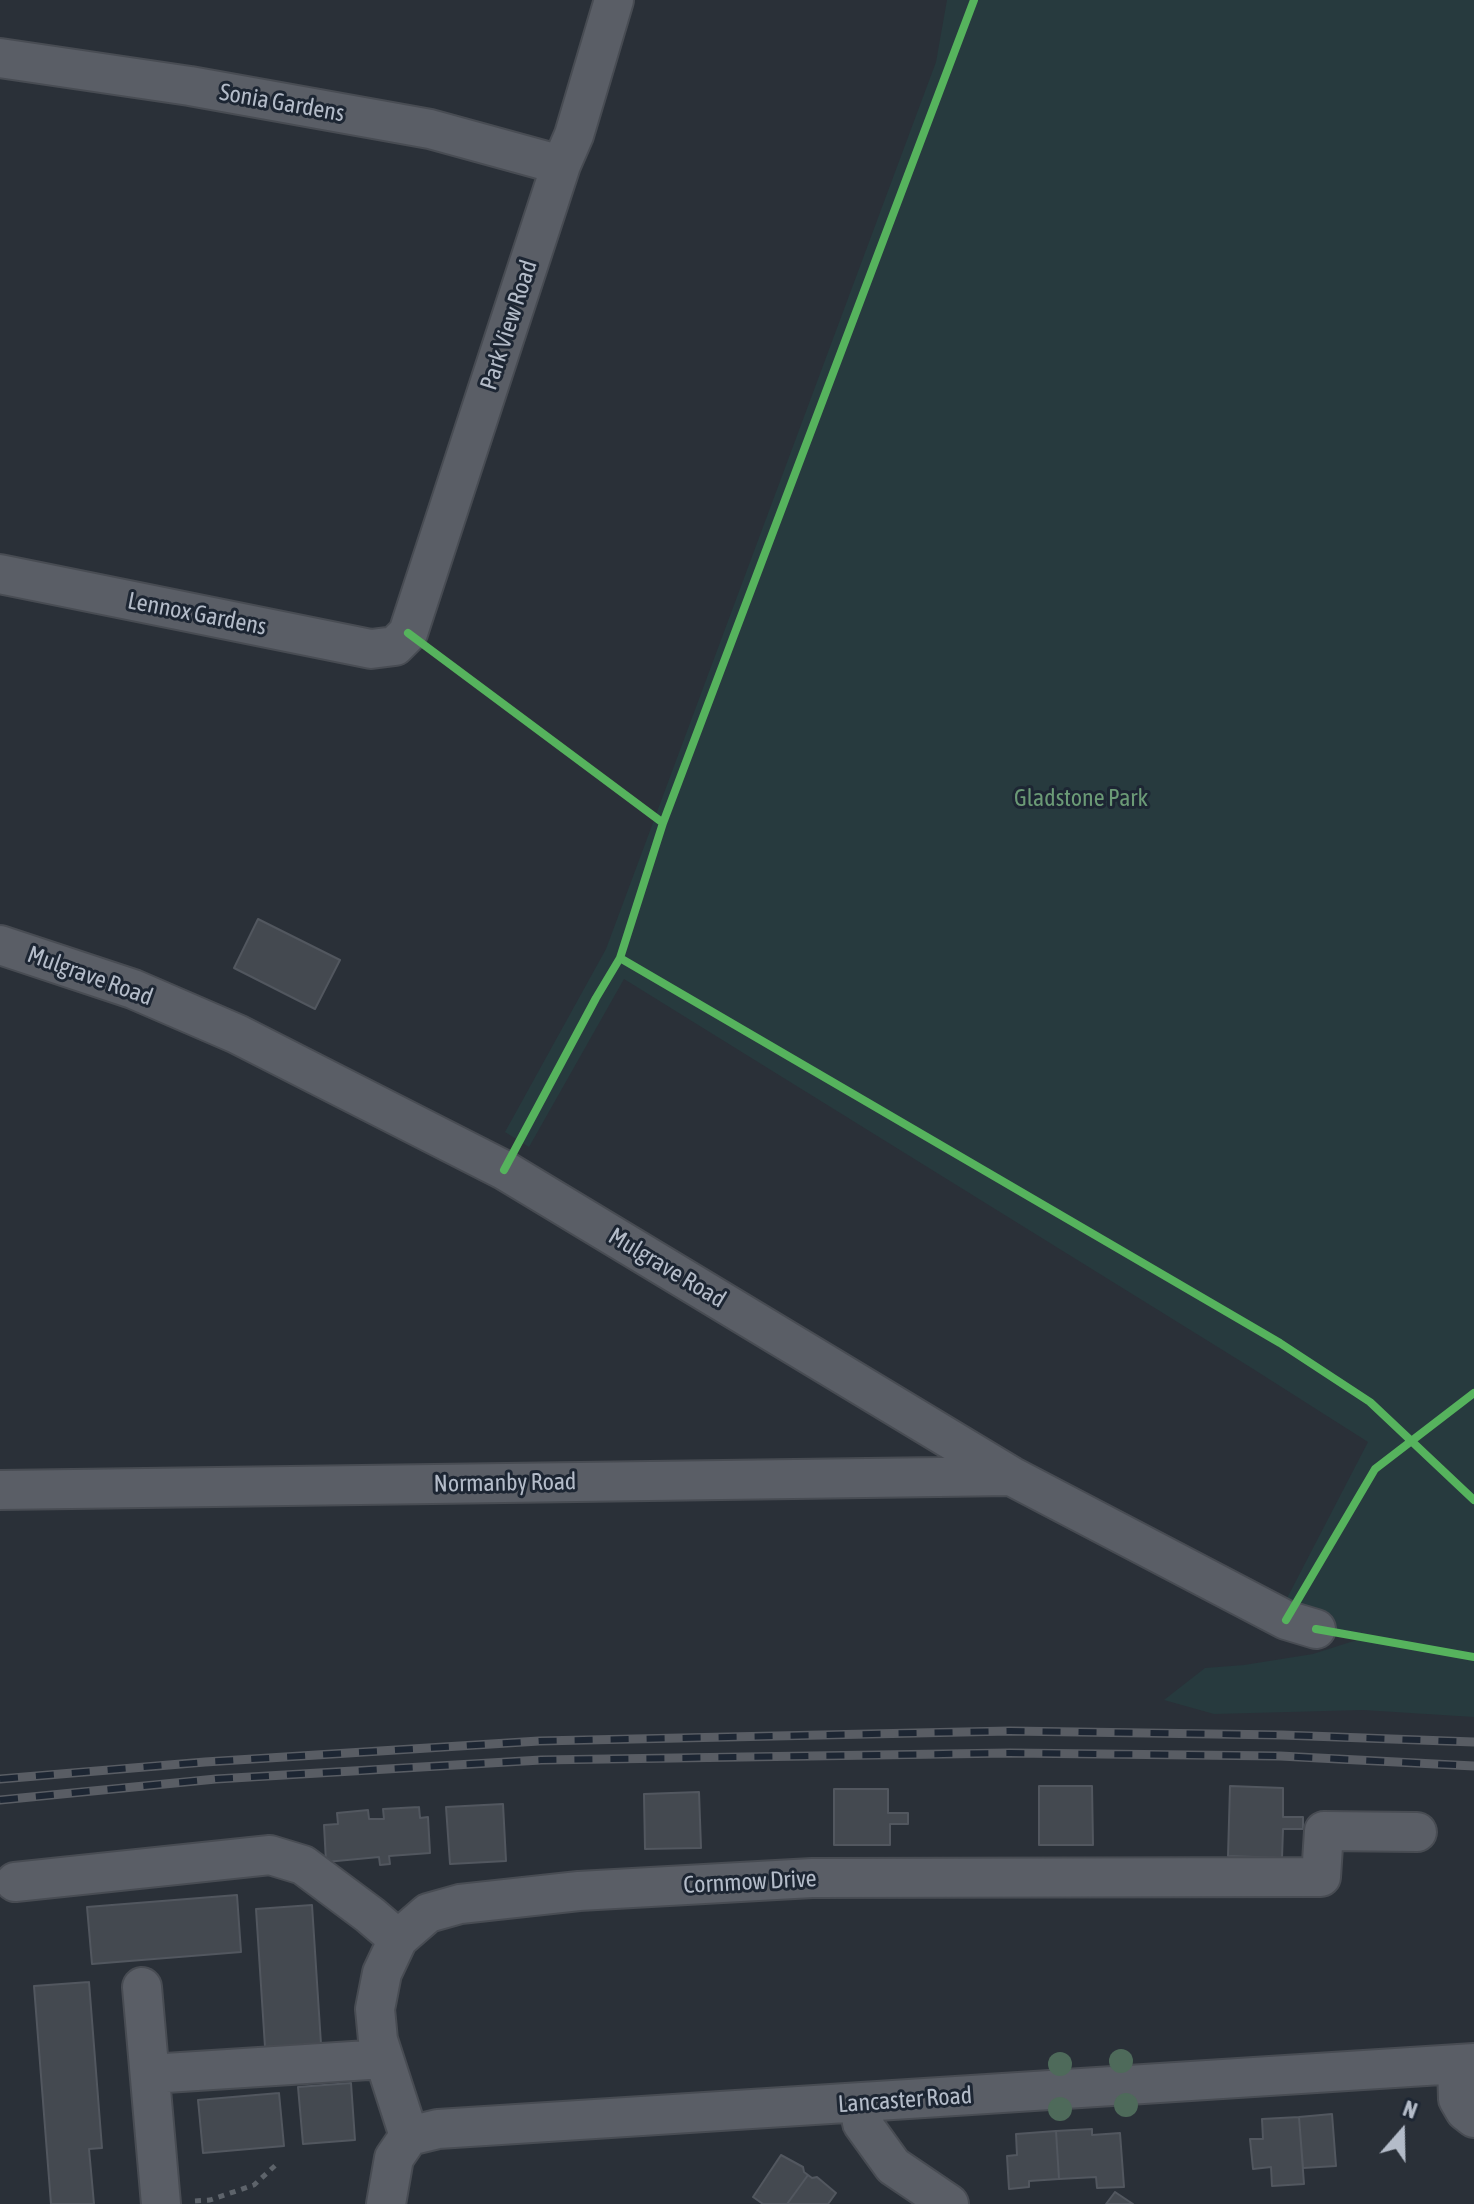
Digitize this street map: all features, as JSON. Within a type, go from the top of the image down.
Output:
[{"type":"street","name":"Park View Road","points":[[395,646],[408,633],[561,165],[574,135],[614,0]]},
{"type":"street","name":"Sonia Gardens","points":[[0,58],[190,86],[430,129],[561,165]]},
{"type":"street","name":"Lennox Gardens","points":[[0,574],[371,649],[395,646]]},
{"type":"street","name":"Mulgrave Road","points":[[0,945],[133,989],[237,1034],[504,1170],[1011,1476],[1286,1620],[1316,1629]]},
{"type":"street","name":"Normanby Road","points":[[0,1490],[1011,1476]]},
{"type":"street","name":"Cornmow Drive","points":[[409,2136],[378,2040],[375,2009],[382,1973],[398,1939],[428,1913],[460,1904],[579,1891],[812,1878],[1321,1877],[1324,1831],[1417,1832]]},
{"type":"street","points":[[15,1882],[270,1855],[303,1865],[398,1939]]},
{"type":"street","points":[[142,1987],[150,2074],[171,2203]]},
{"type":"street","points":[[150,2074],[384,2059]]},
{"type":"street","points":[[1465,2064],[1458,2099],[1474,2118]]},
{"type":"street","name":"Lancaster Road","points":[[409,2136],[438,2129],[1465,2064]]},
{"type":"street","points":[[860,2103],[862,2123],[893,2166],[949,2204]]},
{"type":"street","points":[[386,2204],[394,2158],[409,2136]]},
{"type":"path","points":[[171,2203],[210,2200],[254,2185],[279,2162]]},
{"type":"green space","name":"Gladstone Park","points":[[947,0],[1474,0],[1474,1717],[1363,1710],[1214,1714],[1164,1700],[1205,1668],[1313,1654],[1366,1637],[1312,1628],[1284,1604],[1368,1442],[624,979],[529,1147],[505,1132],[606,949],[936,62]]},
{"type":"building","points":[[258,919],[340,960],[315,1009],[234,968]]},
{"type":"building","points":[[1039,1786],[1092,1786],[1093,1845],[1039,1845]]},
{"type":"building","points":[[1230,1786],[1283,1788],[1283,1817],[1303,1817],[1303,1829],[1283,1829],[1282,1858],[1228,1856]]},
{"type":"building","points":[[834,1789],[888,1789],[888,1813],[908,1813],[908,1824],[890,1824],[890,1845],[834,1845]]},
{"type":"building","points":[[699,1792],[701,1848],[645,1849],[644,1794]]},
{"type":"building","points":[[503,1804],[506,1861],[450,1864],[446,1807]]},
{"type":"building","points":[[419,1807],[420,1818],[428,1817],[430,1853],[389,1856],[390,1864],[380,1865],[379,1857],[326,1862],[324,1825],[338,1824],[337,1813],[368,1810],[369,1819],[384,1819],[383,1809]]},
{"type":"building","points":[[237,1895],[241,1952],[92,1964],[87,1907]]},
{"type":"building","points":[[312,1905],[321,2044],[265,2047],[256,1909]]},
{"type":"building","points":[[89,1982],[102,2148],[89,2149],[94,2204],[51,2204],[34,1986]]},
{"type":"building","points":[[351,2083],[355,2140],[303,2144],[298,2087]]},
{"type":"building","points":[[279,2093],[284,2146],[203,2153],[198,2100]]},
{"type":"building","points":[[1332,2114],[1336,2166],[1303,2168],[1299,2117]]},
{"type":"building","points":[[1299,2117],[1304,2184],[1272,2186],[1271,2167],[1253,2169],[1250,2139],[1263,2139],[1262,2119]]},
{"type":"building","points":[[1092,2129],[1092,2135],[1120,2133],[1124,2187],[1097,2188],[1096,2177],[1059,2179],[1056,2131]]},
{"type":"building","points":[[1056,2131],[1059,2179],[1029,2181],[1029,2187],[1009,2189],[1007,2156],[1017,2155],[1016,2134]]},
{"type":"building","points":[[781,2155],[803,2167],[808,2175],[787,2204],[763,2204],[753,2197]]},
{"type":"building","points":[[808,2175],[817,2177],[836,2193],[828,2204],[787,2204]]},
{"type":"building","points":[[1115,2192],[1133,2204],[1106,2204]]},
{"type":"railway","points":[[0,1779],[205,1762],[539,1741],[1010,1731],[1282,1735],[1474,1742]]},
{"type":"railway","points":[[0,1800],[216,1779],[541,1760],[1010,1753],[1280,1756],[1474,1766]]},
{"type":"cycle path","points":[[504,1170],[620,958],[663,823],[974,0]]},
{"type":"cycle path","points":[[408,633],[663,823]]},
{"type":"cycle path","points":[[620,958],[1280,1343],[1370,1402],[1474,1500]]},
{"type":"cycle path","points":[[1286,1620],[1375,1469],[1474,1393]]},
{"type":"cycle path","points":[[1316,1629],[1474,1657]]}]
